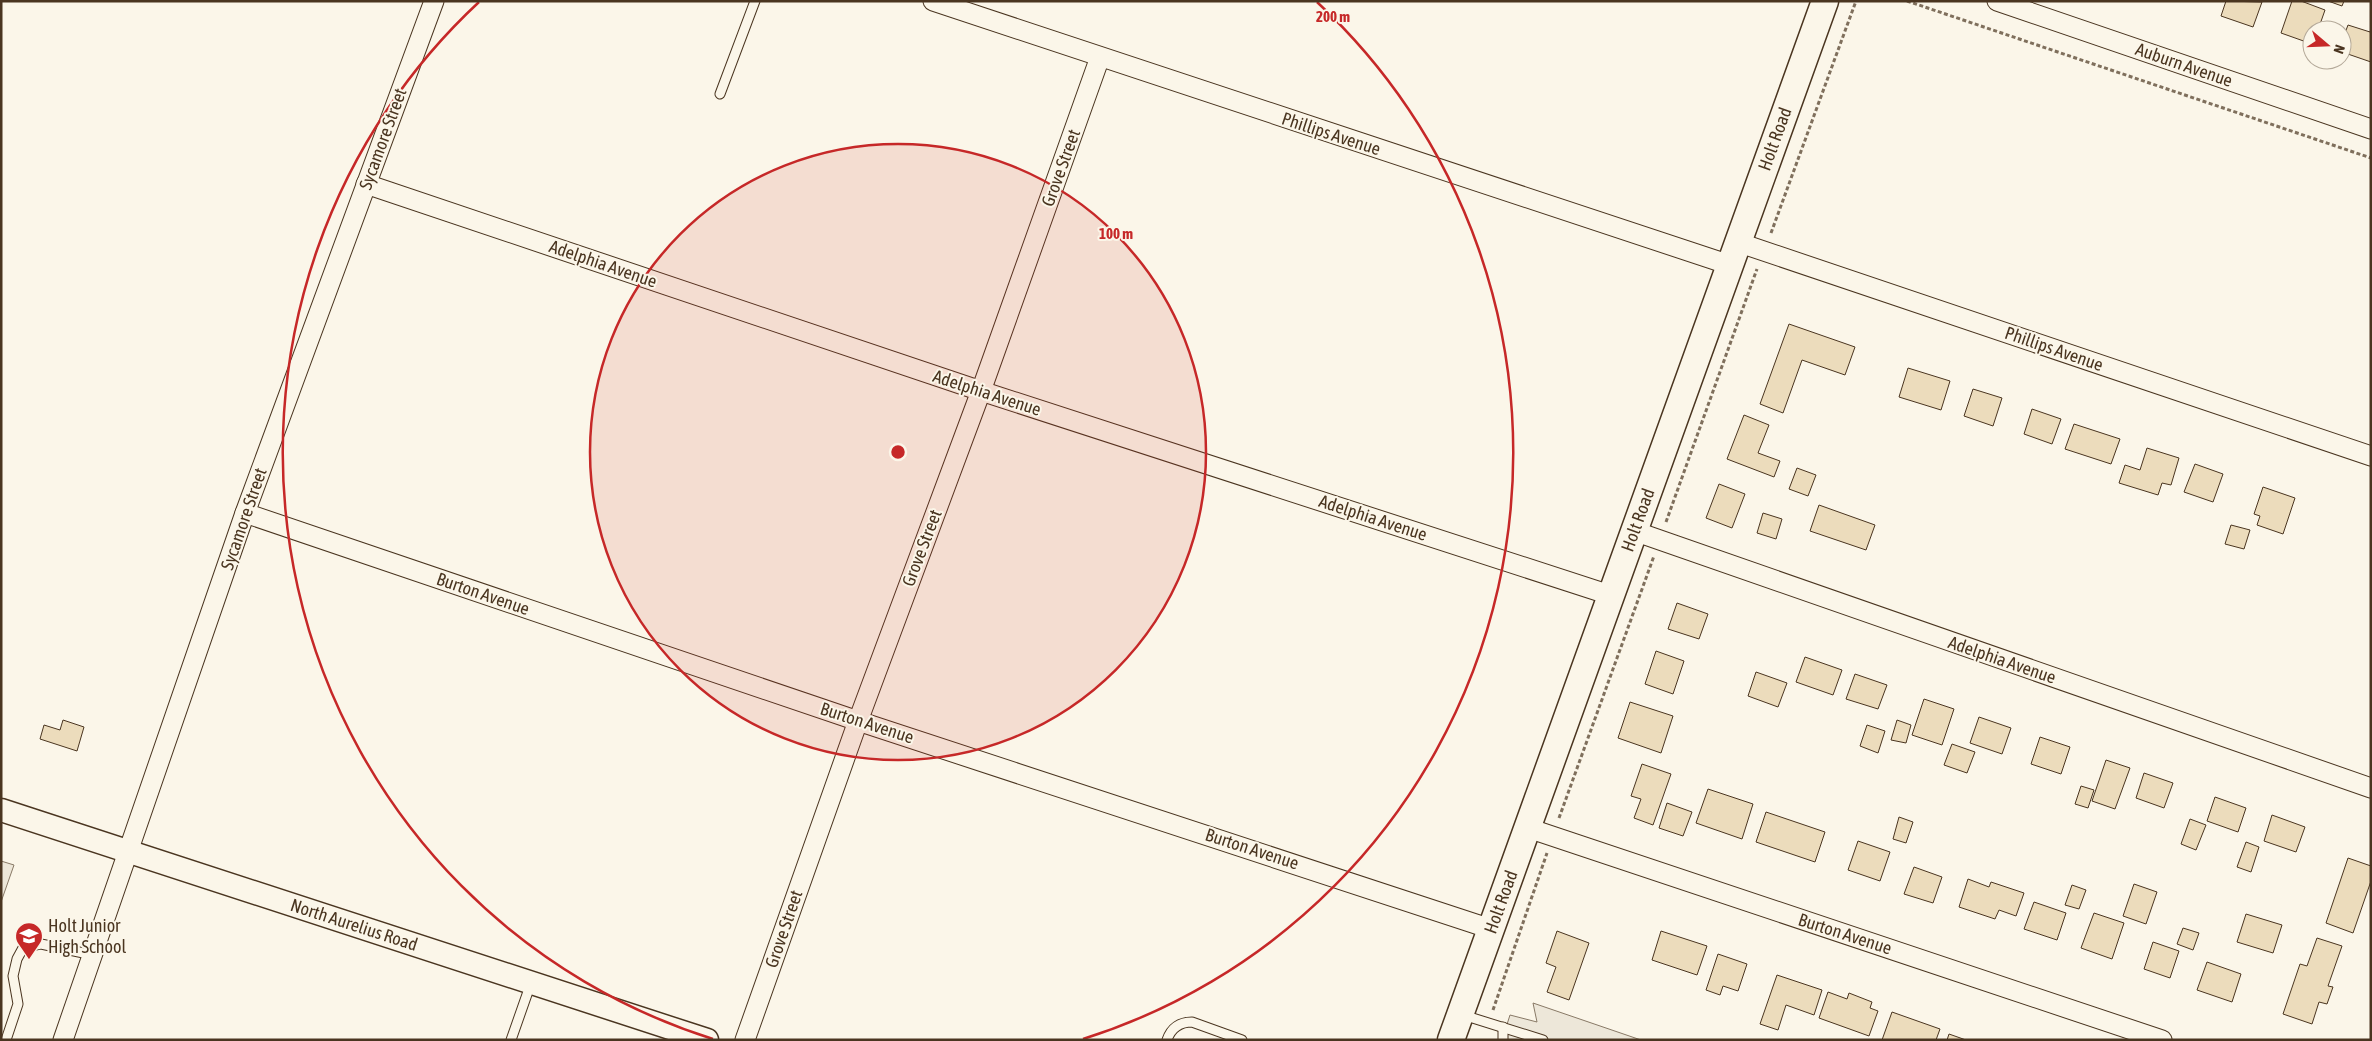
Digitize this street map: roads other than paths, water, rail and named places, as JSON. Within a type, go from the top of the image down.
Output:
[{"type":"main road","name":"Holt Road","points":[[1451,1040],[1825,1]]},
{"type":"street","name":"Sycamore Street","points":[[63,1040],[245,513],[434,1]]},
{"type":"street","name":"Phillips Avenue","points":[[933,1],[1100,57],[1734,253],[2371,456]]},
{"type":"street","name":"Auburn Avenue","points":[[1997,1],[2371,129]]},
{"type":"street","name":"Grove Street","points":[[745,1040],[858,721],[981,391],[1100,57]]},
{"type":"street","name":"Adelphia Avenue","points":[[366,184],[981,391],[1610,595]]},
{"type":"street","name":"Burton Avenue","points":[[245,513],[858,721],[1491,928]]},
{"type":"street","name":"Adelphia Avenue","points":[[1634,532],[2371,788]]},
{"type":"street","name":"North Aurelius Road","points":[[1,810],[707,1040]]},
{"type":"street","name":"Burton Avenue","points":[[1528,828],[2162,1040]]},
{"type":"lane","points":[[720,94],[755,1]]},
{"type":"lane","points":[[6,1040],[18,1004],[14,976],[17,958],[23,948],[40,944],[93,955]]},
{"type":"lane","points":[[511,1040],[531,982]]},
{"type":"lane","points":[[1460,1014],[1544,1040]]},
{"type":"lane","points":[[1167,1040],[1170,1032],[1176,1026],[1185,1022],[1192,1022],[1242,1040]]},
{"type":"lane","points":[[1503,1028],[1503,1040]]},
{"type":"place","name":"Holt Junior High School","points":[[29,960]]}]
